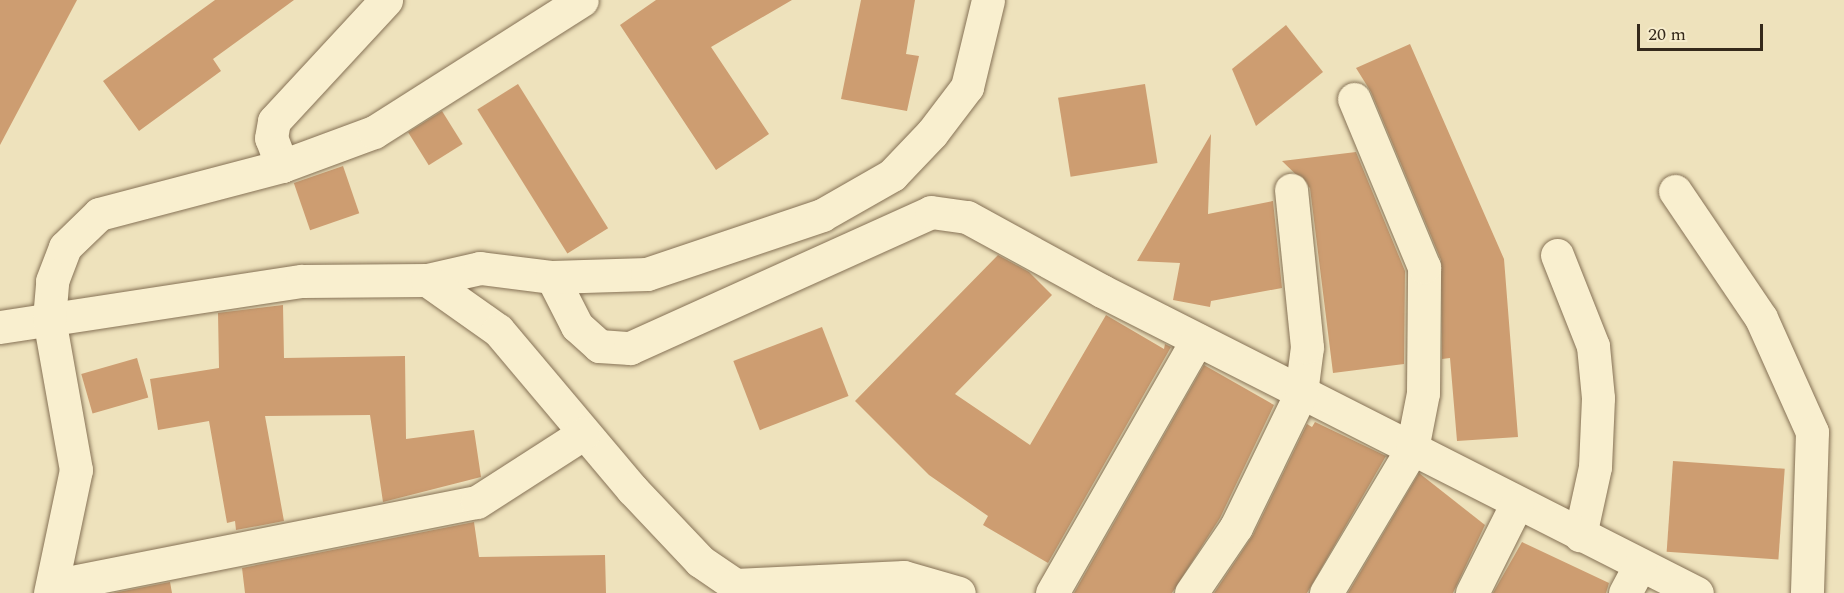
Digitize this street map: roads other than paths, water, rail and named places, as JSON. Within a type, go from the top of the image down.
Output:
[{"type":"street","points":[[282,166],[271,138],[274,121],[386,0]]},
{"type":"street","points":[[582,0],[374,132],[282,166],[99,214],[65,247],[52,281],[49,319],[76,470],[51,590],[477,502],[584,433]]},
{"type":"street","points":[[0,327],[302,281],[427,279],[480,268],[552,277],[647,274],[693,261],[822,215],[892,175],[967,87],[988,0]]},
{"type":"street","points":[[1326,593],[1412,449],[1423,393],[1424,267],[1354,99]]},
{"type":"street","points":[[1191,593],[1236,527],[1301,393],[1306,347],[1291,190]]},
{"type":"street","points":[[1675,191],[1761,318],[1812,432],[1807,593]]},
{"type":"street","points":[[552,277],[577,326],[599,346],[630,348],[931,212],[967,217],[1197,340],[1580,534],[1633,579],[1697,593]]},
{"type":"street","points":[[1557,255],[1593,346],[1598,398],[1595,467],[1580,534]]},
{"type":"street","points":[[427,279],[498,330],[584,433],[700,561],[735,585],[904,578],[959,593]]},
{"type":"street","points":[[1052,593],[1197,340]]},
{"type":"street","points":[[1472,593],[1517,503]]}]
